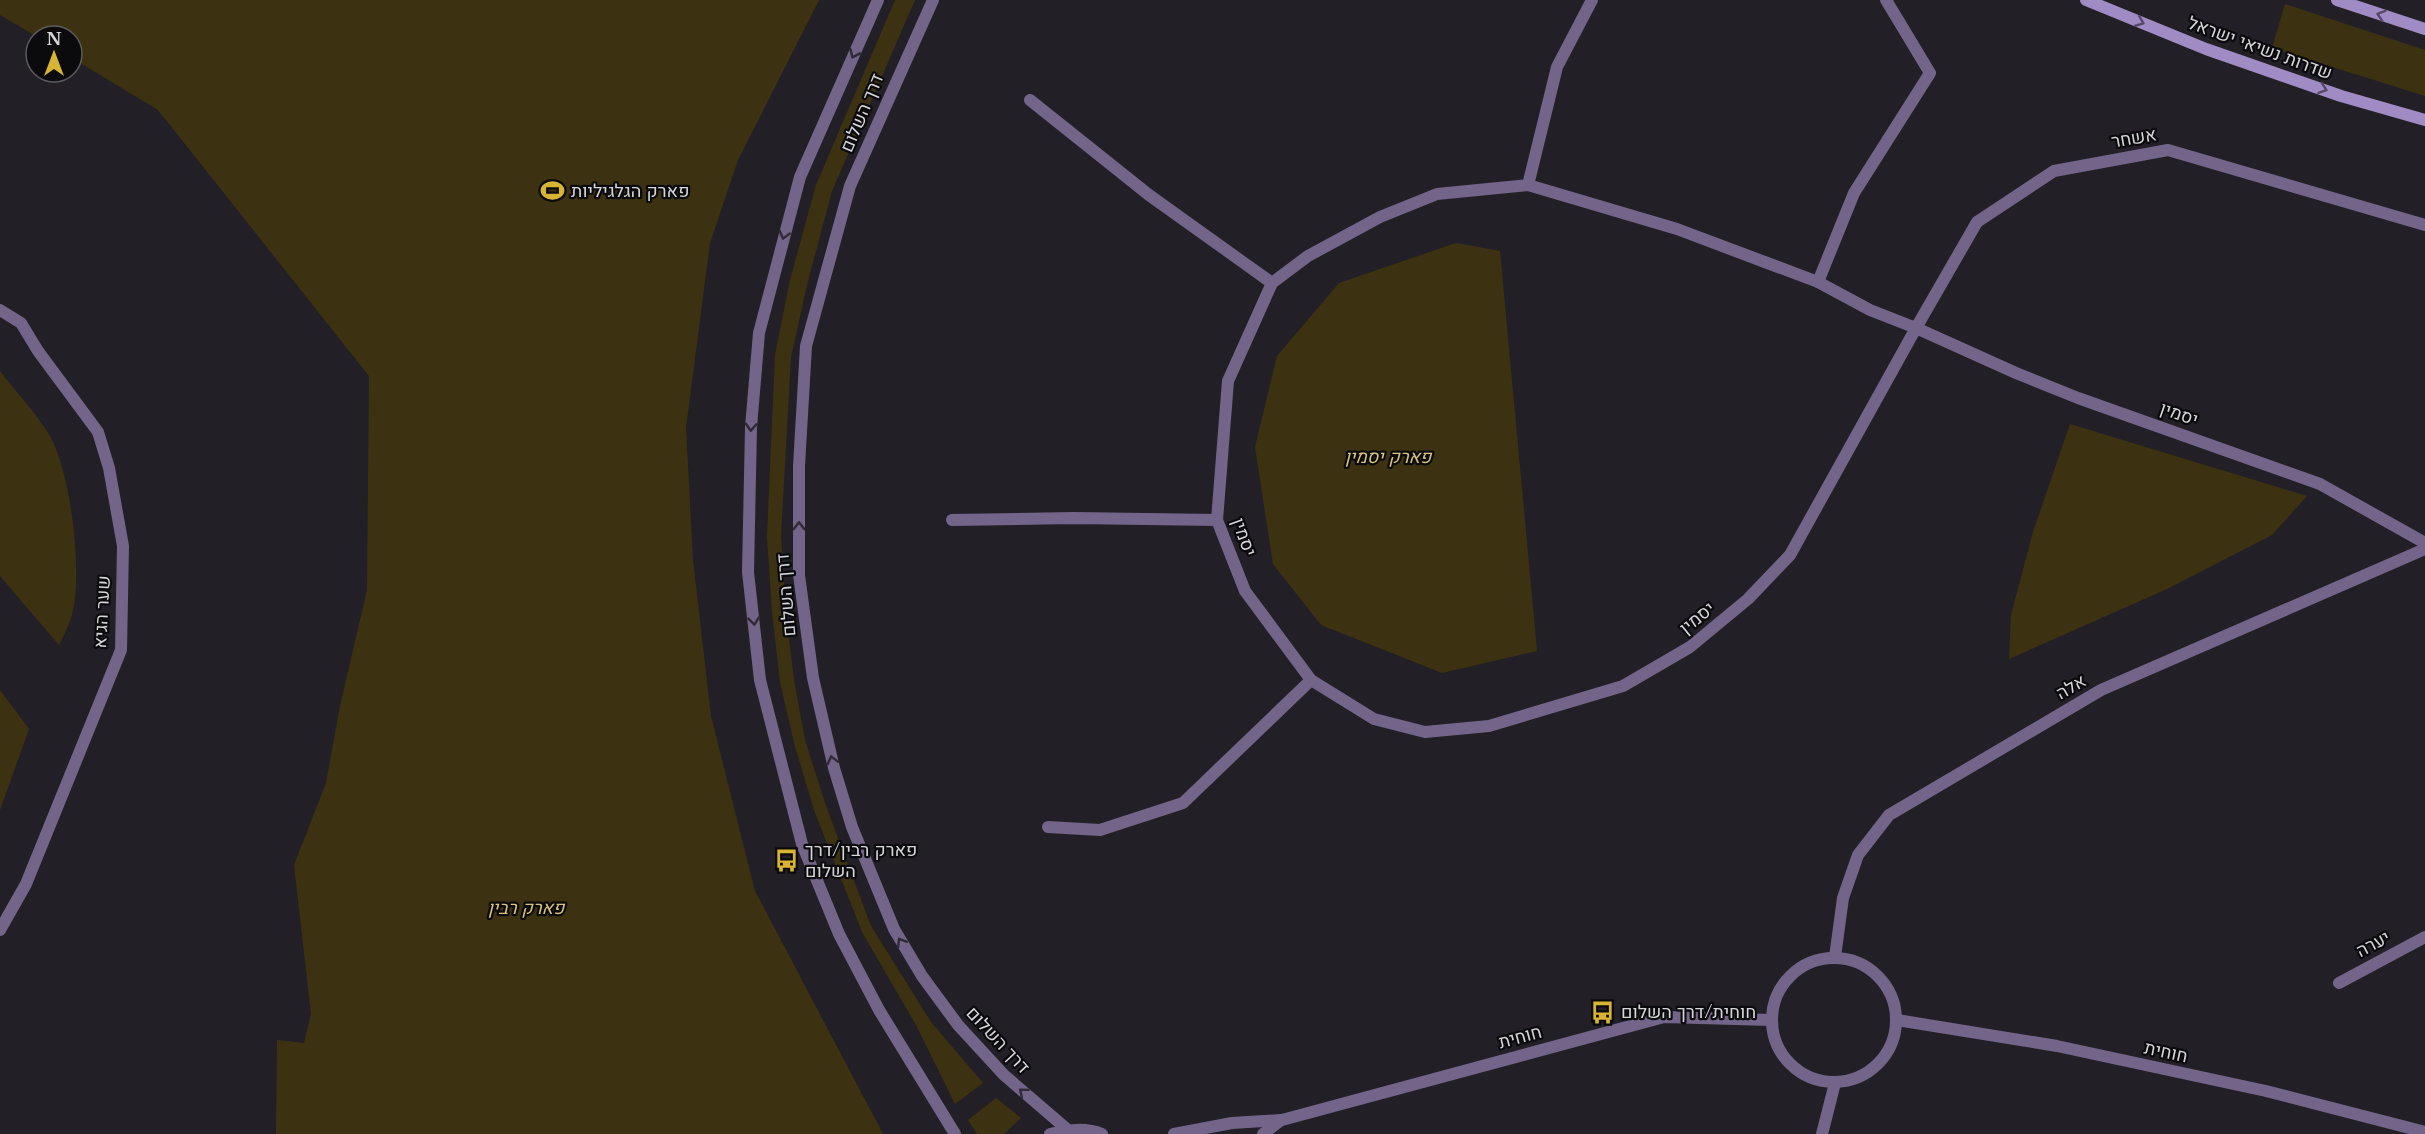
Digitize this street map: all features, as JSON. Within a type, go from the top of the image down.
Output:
[{"type":"main road","name":"שדרות נשיאי ישראל","points":[[2086,0],[2206,49],[2341,96],[2425,120]]},
{"type":"main road","points":[[2337,0],[2425,29]]},
{"type":"street","name":"דרך השלום","points":[[878,0],[800,177],[759,333],[751,427],[748,572],[760,680],[802,844],[838,934],[879,1010],[955,1134]]},
{"type":"street","name":"דרך השלום","points":[[933,0],[850,186],[806,346],[798,466],[799,575],[813,678],[834,768],[852,827],[894,929],[922,976],[958,1025],[1004,1075],[1068,1130]]},
{"type":"street","points":[[1528,185],[1557,67],[1592,0]]},
{"type":"street","points":[[1818,282],[1854,194],[1930,73],[1886,0]]},
{"type":"street","points":[[1030,100],[1149,195],[1272,283]]},
{"type":"street","name":"אשחר","points":[[1916,328],[1977,222],[2054,171],[2168,150],[2425,225]]},
{"type":"street","name":"יסמין","points":[[1916,328],[1790,555],[1748,599],[1690,647],[1623,686],[1489,726],[1425,732],[1374,719],[1311,680],[1245,591],[1217,520],[1228,381],[1272,283],[1308,256],[1380,218],[1437,194],[1528,185],[1677,229],[1818,282],[1870,310],[1916,328],[2078,398],[2320,484],[2425,543]]},
{"type":"street","name":"שער הגיא","points":[[0,310],[21,323],[38,351],[98,432],[109,468],[123,546],[121,650],[26,884],[0,930]]},
{"type":"street","points":[[952,520],[1074,518],[1217,520]]},
{"type":"street","name":"אלה","points":[[1835,957],[1843,898],[1858,855],[1889,815],[2101,690],[2425,549]]},
{"type":"street","points":[[1048,826],[1100,830],[1183,802],[1311,680]]},
{"type":"street","name":"יערה","points":[[2339,983],[2425,938]]},
{"type":"street","points":[[1835,957],[1854,960],[1872,969],[1885,983],[1894,1000],[1897,1020],[1894,1039],[1885,1056],[1872,1070],[1854,1079],[1835,1083],[1815,1080],[1797,1070],[1784,1057],[1774,1039],[1771,1020],[1774,1000],[1784,982],[1797,968],[1815,960],[1835,957]]},
{"type":"street","name":"חוחית","points":[[1174,1134],[1232,1123],[1282,1120],[1664,1017],[1771,1020]]},
{"type":"street","name":"חוחית","points":[[1897,1020],[2057,1046],[2265,1091],[2425,1132]]},
{"type":"street","points":[[1822,1134],[1835,1083]]},
{"type":"street","name":"חוחית","points":[[1263,1134],[1282,1120]]},
{"type":"street","points":[[1050,1134],[1068,1130],[1102,1134]]},
{"type":"green space","name":"פארק רבין","points":[[0,0],[819,0],[738,160],[710,243],[686,428],[693,560],[711,716],[755,891],[883,1134],[276,1134],[277,1040],[304,1043],[311,1014],[294,865],[326,783],[340,706],[367,590],[369,376],[158,110],[84,65],[84,24],[24,24],[24,29],[0,15]]},
{"type":"green space","points":[[895,0],[915,0],[832,191],[791,357],[781,536],[786,612],[794,680],[805,740],[826,806],[871,926],[931,1022],[983,1083],[955,1104],[916,1025],[862,932],[814,810],[794,743],[780,682],[767,537],[775,355],[790,280],[816,185]]},
{"type":"green space","points":[[2285,4],[2425,50],[2425,96],[2272,48]]},
{"type":"green space","name":"פארק יסמין","points":[[1456,243],[1500,251],[1537,651],[1442,673],[1321,625],[1273,564],[1255,447],[1277,356],[1339,283]]},
{"type":"green space","points":[[0,371],[50,436],[64,473],[73,522],[76,571],[73,611],[59,645],[0,576]]},
{"type":"green space","points":[[2070,424],[2307,496],[2272,535],[2167,589],[2009,659],[2011,615],[2033,532]]},
{"type":"green space","points":[[0,690],[29,729],[0,810]]},
{"type":"green space","points":[[996,1098],[1021,1118],[1004,1134],[977,1134],[968,1120]]},
{"type":"place","name":"פארק הגלגיליות","points":[[553,191]]},
{"type":"place","name":"פארק רבין/דרך השלום","points":[[787,860]]},
{"type":"place","name":"חוחית/דרך השלום","points":[[1603,1012]]}]
